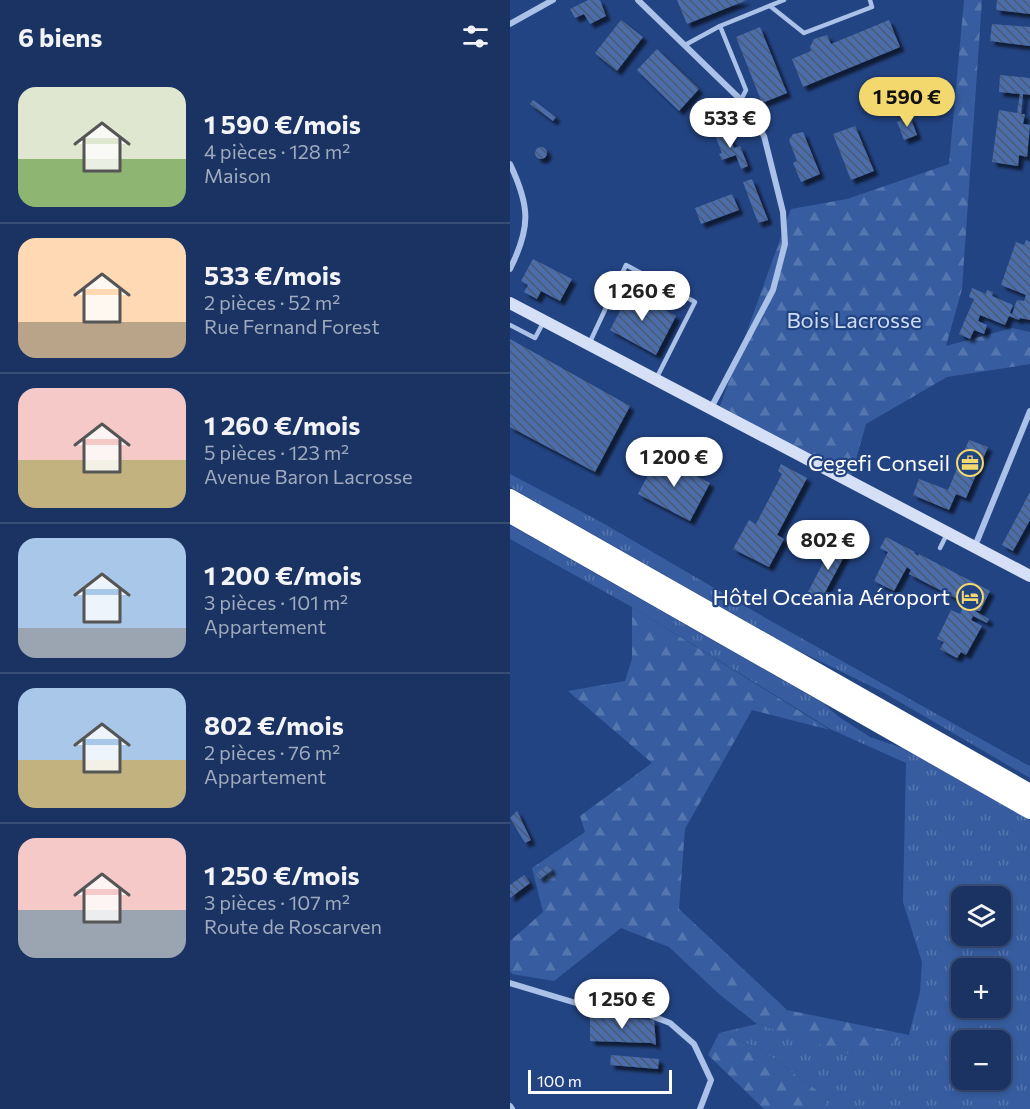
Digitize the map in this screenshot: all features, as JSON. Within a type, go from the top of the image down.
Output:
[{"type":"highway","points":[[510,498],[1030,793]]},
{"type":"highway","points":[[510,514],[1030,810]]},
{"type":"street","points":[[510,24],[553,0]]},
{"type":"street","points":[[638,0],[741,100],[764,136],[783,212],[784,244],[772,290],[711,408]]},
{"type":"street","points":[[510,164],[525,202],[523,243],[510,269]]},
{"type":"street","points":[[510,303],[1030,576]]},
{"type":"street","points":[[974,548],[1030,411]]},
{"type":"street","points":[[510,983],[586,1006],[644,1013],[670,1023],[694,1044],[711,1080],[700,1109]]},
{"type":"lane","points":[[685,45],[720,26],[784,0]]},
{"type":"lane","points":[[770,6],[804,33],[872,7],[870,0]]},
{"type":"lane","points":[[720,26],[746,90],[741,100]]},
{"type":"lane","points":[[589,345],[626,265],[695,302],[656,379]]},
{"type":"lane","points":[[510,325],[535,339],[544,321]]},
{"type":"lane","points":[[940,548],[947,534]]},
{"type":"green space","name":"Bois Lacrosse","points":[[964,0],[982,0],[962,289],[946,346],[1012,328],[1030,332],[1030,364],[947,377],[866,424],[851,477],[720,406],[791,209],[847,199],[949,164]]},
{"type":"green space","points":[[510,474],[601,522],[769,620],[1030,766],[1030,778],[881,691],[797,650],[510,487]]},
{"type":"green space","points":[[510,525],[823,703],[839,717],[870,737],[902,748],[1030,820],[1030,1109],[831,1109],[815,1089],[759,1048],[719,1033],[757,1024],[862,1057],[909,1035],[920,992],[922,962],[903,902],[906,763],[830,729],[632,607],[510,539]]},
{"type":"green space","points":[[632,607],[830,730],[752,710],[685,829],[679,909],[787,1010],[909,1035],[862,1058],[757,1024],[719,994],[669,947],[621,928],[554,981],[512,974],[510,971],[510,941],[543,912],[532,868],[585,832],[580,816],[652,763],[568,691],[625,681],[632,659]]},
{"type":"green space","points":[[719,1033],[759,1048],[815,1089],[831,1109],[764,1109],[708,1055]]},
{"type":"building","points":[[588,0],[600,0],[606,16],[590,24],[584,14],[575,18],[570,9]]},
{"type":"building","points":[[677,0],[747,0],[687,24]]},
{"type":"building","points":[[997,0],[1030,0],[1030,14],[996,10]]},
{"type":"building","points":[[621,20],[643,37],[617,71],[595,53]]},
{"type":"building","points":[[889,20],[900,47],[803,87],[792,59],[811,51],[810,47],[814,39],[827,35],[831,44]]},
{"type":"building","points":[[992,24],[1030,27],[1030,46],[990,41]]},
{"type":"building","points":[[760,27],[787,93],[762,103],[736,37]]},
{"type":"building","points":[[657,49],[699,89],[679,111],[637,70]]},
{"type":"building","points":[[1000,75],[1030,78],[1030,95],[1023,94],[1021,114],[1025,114],[1023,124],[1030,125],[1027,157],[1019,155],[1018,166],[992,162],[999,110],[1017,113],[1020,94],[999,92]]},
{"type":"building","points":[[533,100],[556,117],[553,121],[530,104]]},
{"type":"building","points":[[910,116],[917,135],[904,140],[897,122]]},
{"type":"building","points":[[855,126],[874,171],[851,180],[833,134]]},
{"type":"building","points":[[727,130],[734,148],[740,146],[748,166],[741,169],[736,155],[722,160],[719,154],[722,153],[715,135]]},
{"type":"building","points":[[803,132],[820,174],[801,182],[793,163],[797,161],[789,140],[793,134]]},
{"type":"building","points":[[543,147],[547,153],[543,159],[539,159],[535,151]]},
{"type":"building","points":[[752,179],[768,220],[758,223],[743,182]]},
{"type":"building","points":[[732,194],[739,210],[701,224],[695,208]]},
{"type":"building","points":[[1026,240],[1030,242],[1030,320],[1020,318],[1019,320],[1009,316],[1005,325],[980,315],[978,321],[987,325],[984,334],[974,330],[970,339],[959,334],[974,299],[969,297],[972,288],[986,294],[987,290],[993,292],[992,296],[1013,305],[1010,313],[1012,314],[1017,300],[1024,301],[1026,295],[1001,285],[1016,242],[1024,245]]},
{"type":"building","points":[[533,259],[572,279],[560,301],[541,291],[537,299],[524,292],[528,285],[521,281]]},
{"type":"building","points":[[627,289],[676,316],[656,355],[610,330],[621,309],[619,304]]},
{"type":"building","points":[[510,339],[630,406],[595,472],[510,427]]},
{"type":"building","name":"Cegefi Conseil","points":[[969,440],[988,447],[966,498],[956,494],[949,510],[913,495],[919,479],[948,490]]},
{"type":"building","points":[[658,456],[710,483],[690,521],[638,494]]},
{"type":"building","points":[[781,464],[807,478],[777,535],[784,539],[769,567],[733,549],[749,520],[756,524],[782,474],[778,471]]},
{"type":"building","points":[[1030,492],[1030,520],[1013,551],[1002,545]]},
{"type":"building","name":"Hôtel Oceania Aéroport","points":[[886,537],[915,552],[918,556],[919,554],[990,591],[980,611],[975,611],[989,619],[987,623],[973,616],[971,620],[982,626],[966,655],[961,652],[957,658],[940,649],[944,642],[937,639],[951,610],[960,614],[965,603],[909,574],[911,570],[907,567],[894,591],[874,581],[888,552],[880,548]]},
{"type":"building","points":[[834,542],[848,549],[821,600],[808,592]]},
{"type":"building","points":[[517,811],[531,840],[525,843],[510,818]]},
{"type":"building","points":[[548,865],[552,870],[540,879],[536,874]]},
{"type":"building","points":[[524,875],[530,883],[510,898],[510,885]]},
{"type":"building","points":[[590,1016],[654,1020],[656,1045],[590,1041]]},
{"type":"building","points":[[611,1055],[659,1059],[658,1069],[610,1065]]},
{"type":"place","name":"Cegefi Conseil","points":[[970,463]]},
{"type":"place","name":"Hôtel Oceania Aéroport","points":[[970,597]]}]
